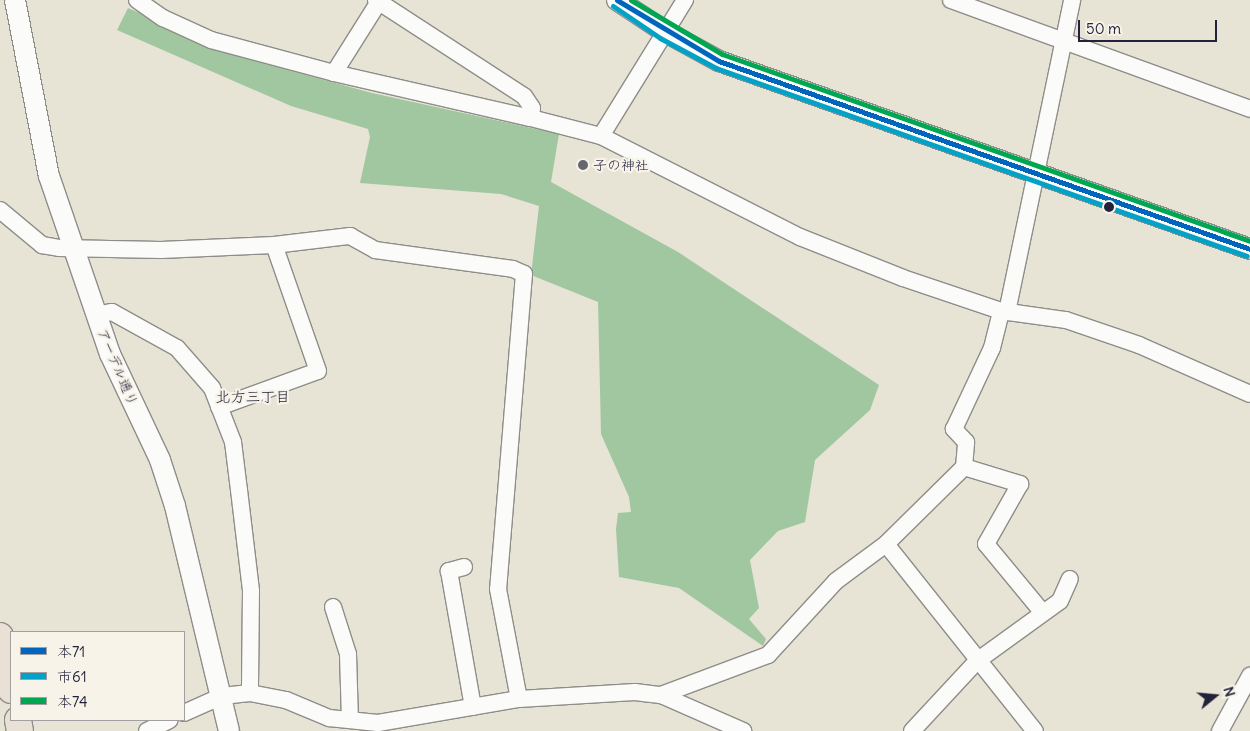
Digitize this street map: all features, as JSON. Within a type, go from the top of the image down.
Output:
[{"type":"main road","points":[[0,636],[10,685]]},
{"type":"street","name":"アーデル通り","points":[[15,0],[49,176],[110,354],[160,460],[175,506],[229,731]]},
{"type":"street","points":[[137,0],[163,18],[211,40],[334,73],[601,136],[800,237],[903,278],[1004,312],[1066,320],[1139,345],[1250,394]]},
{"type":"street","points":[[617,0],[664,31],[719,61],[1250,249]]},
{"type":"street","points":[[601,136],[664,31],[685,0]]},
{"type":"street","points":[[951,0],[1250,109]]},
{"type":"street","points":[[661,695],[768,655],[836,581],[886,544],[964,467],[966,442],[954,429],[992,348],[1004,312],[1037,174],[1072,0]]},
{"type":"street","points":[[334,73],[378,1],[524,96],[532,108],[531,118]]},
{"type":"street","points":[[0,210],[42,245],[73,249],[274,245],[350,236],[375,250],[513,269],[524,274],[498,589],[518,699]]},
{"type":"street","points":[[219,407],[318,371],[274,245]]},
{"type":"street","points":[[96,315],[112,312],[177,348],[212,388],[233,442],[251,592],[250,692]]},
{"type":"street","points":[[964,467],[1020,484],[986,544],[1042,613]]},
{"type":"street","points":[[886,544],[977,661],[1035,731]]},
{"type":"street","points":[[464,567],[449,572],[473,707]]},
{"type":"street","points":[[912,731],[977,661],[1060,602],[1070,579]]},
{"type":"street","points":[[334,607],[348,654],[350,720]]},
{"type":"street","points":[[1220,731],[1250,676]]},
{"type":"street","points":[[185,714],[222,696],[250,692],[286,700],[329,718],[378,723],[518,699],[619,692],[661,695],[743,731]]},
{"type":"street","points":[[147,731],[168,721]]},
{"type":"green space","points":[[128,8],[248,59],[372,93],[559,134],[551,182],[678,252],[879,385],[870,410],[815,460],[805,522],[778,531],[750,560],[759,608],[749,619],[766,639],[763,646],[679,588],[619,577],[616,529],[618,513],[631,512],[629,497],[601,434],[598,302],[531,275],[539,206],[501,194],[360,183],[370,137],[368,129],[291,106],[117,30]]},
{"type":"transit line","name":"本71","points":[[617,0],[719,61],[1250,249]]},
{"type":"transit line","name":"本74","points":[[631,0],[722,54],[1250,241]]},
{"type":"transit line","name":"市61","points":[[613,6],[660,38],[716,68],[1247,256]]},
{"type":"place","name":"子の神社","points":[[583,165]]},
{"type":"district","name":"北方三丁目","points":[[253,397]]}]
